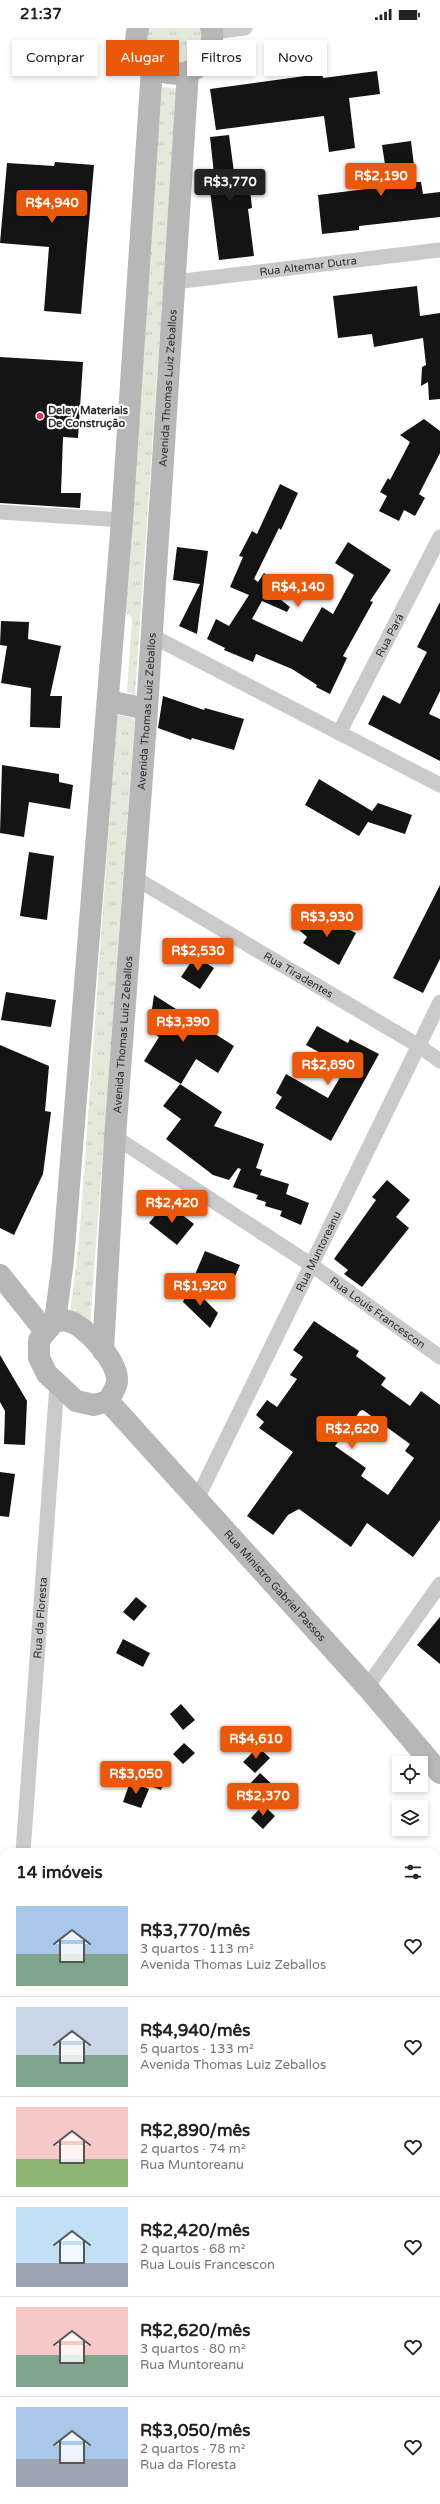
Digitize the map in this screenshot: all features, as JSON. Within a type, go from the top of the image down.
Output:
[{"type":"main road","points":[[137,40],[138,28]]},
{"type":"main road","points":[[50,1326],[67,1321],[79,1326],[92,1336],[116,1372],[117,1382],[108,1401],[94,1405],[76,1401],[47,1374],[39,1358],[39,1340],[50,1326],[63,1261],[122,520],[151,76]]},
{"type":"main road","name":"Avenida Thomas Luiz Zeballos","points":[[103,1351],[115,1137],[147,709],[188,76]]},
{"type":"main road","points":[[108,701],[147,709]]},
{"type":"main road","points":[[0,1275],[50,1326]]},
{"type":"main road","name":"Rua Ministro Gabriel Passos","points":[[108,1401],[196,1501],[367,1687],[440,1773]]},
{"type":"street","points":[[212,30],[245,28]]},
{"type":"street","name":"Rua Altemar Dutra","points":[[175,282],[440,250]]},
{"type":"street","points":[[0,512],[122,520]]},
{"type":"street","name":"Rua Pará","points":[[339,733],[440,537]]},
{"type":"street","points":[[152,636],[440,785]]},
{"type":"street","name":"Rua Tiradentes","points":[[135,878],[419,1046],[440,1061]]},
{"type":"street","name":"Rua Muntoreanu","points":[[196,1501],[313,1266],[440,1002]]},
{"type":"street","name":"Rua Louis Francescon","points":[[115,1137],[313,1266],[440,1357]]},
{"type":"street","name":"Rua da Floresta","points":[[23,1848],[58,1384]]},
{"type":"street","points":[[367,1687],[439,1588]]},
{"type":"green space","points":[[145,28],[202,28],[202,40],[187,40],[187,61],[179,65],[179,40],[147,40]]},
{"type":"green space","points":[[162,87],[177,88],[135,695],[127,692],[132,618],[124,611]]},
{"type":"green space","points":[[117,715],[135,718],[90,1326],[70,1313],[79,1240]]},
{"type":"building","points":[[377,71],[380,94],[349,98],[355,148],[329,152],[324,116],[216,130],[210,89],[305,76],[323,76],[323,78]]},
{"type":"building","points":[[229,135],[234,172],[248,170],[252,208],[248,209],[254,256],[219,260],[208,175],[214,174],[210,137]]},
{"type":"building","points":[[411,141],[416,182],[421,182],[423,194],[440,192],[440,217],[359,226],[359,230],[322,234],[318,195],[382,187],[381,179],[387,178],[382,145]]},
{"type":"building","points":[[55,162],[94,165],[81,314],[44,311],[49,247],[0,243],[7,163],[54,166]]},
{"type":"building","points":[[417,286],[420,316],[440,313],[440,399],[429,400],[428,382],[421,386],[422,367],[426,365],[423,338],[374,347],[372,334],[338,338],[333,296]]},
{"type":"building","points":[[0,357],[83,362],[78,438],[63,437],[61,493],[81,493],[80,508],[0,503]]},
{"type":"building","points":[[424,419],[440,431],[440,453],[419,494],[425,498],[415,516],[404,510],[399,521],[379,511],[387,496],[380,492],[388,478],[390,480],[410,442],[400,435]]},
{"type":"building","points":[[280,484],[298,493],[281,530],[279,528],[254,579],[258,582],[264,573],[273,579],[267,589],[290,607],[287,612],[262,601],[252,619],[302,642],[322,607],[333,614],[354,575],[335,563],[348,542],[391,570],[370,601],[373,602],[343,656],[347,658],[330,694],[316,687],[317,685],[292,669],[256,654],[253,662],[224,650],[225,648],[207,639],[216,619],[229,626],[249,595],[230,587],[243,557],[239,556],[252,531],[257,534]]},
{"type":"building","points":[[177,547],[208,551],[197,634],[179,626],[200,584],[173,580]]},
{"type":"building","points":[[440,602],[440,691],[429,714],[440,719],[440,761],[368,724],[383,695],[400,704],[427,652],[417,647]]},
{"type":"building","points":[[1,621],[29,622],[28,639],[61,646],[50,696],[62,696],[60,728],[30,727],[31,688],[1,683],[7,646],[0,645]]},
{"type":"building","points":[[163,696],[204,710],[205,708],[244,719],[234,750],[192,738],[191,740],[158,728]]},
{"type":"building","points":[[2,765],[59,774],[59,782],[73,785],[70,809],[29,802],[24,837],[0,833]]},
{"type":"building","points":[[319,779],[372,811],[378,803],[412,815],[405,834],[368,822],[359,836],[305,805]]},
{"type":"building","points":[[29,852],[54,856],[47,920],[20,916]]},
{"type":"building","points":[[440,885],[440,959],[423,993],[393,978]]},
{"type":"building","points":[[310,915],[319,922],[323,917],[356,933],[339,965],[303,943],[307,937],[298,929]]},
{"type":"building","points":[[195,956],[214,968],[200,989],[181,977]]},
{"type":"building","points":[[6,992],[56,1000],[51,1027],[1,1020]]},
{"type":"building","points":[[154,995],[234,1046],[218,1073],[196,1059],[181,1084],[144,1061],[159,1037],[149,1030]]},
{"type":"building","points":[[317,1026],[348,1043],[350,1039],[379,1054],[331,1141],[275,1108],[282,1097],[276,1093],[286,1074],[328,1098],[346,1067],[306,1045]]},
{"type":"building","points":[[0,1045],[49,1066],[45,1111],[51,1112],[43,1174],[14,1235],[0,1228]]},
{"type":"building","points":[[180,1084],[222,1112],[214,1126],[264,1144],[256,1168],[262,1170],[260,1175],[289,1184],[286,1194],[309,1203],[301,1225],[280,1216],[282,1211],[265,1206],[266,1202],[256,1199],[258,1195],[233,1187],[241,1169],[238,1168],[229,1180],[213,1175],[166,1139],[181,1119],[163,1106]]},
{"type":"building","points":[[387,1180],[410,1200],[396,1217],[409,1228],[362,1287],[344,1274],[348,1270],[334,1259],[376,1200],[372,1197]]},
{"type":"building","points":[[166,1202],[194,1224],[177,1245],[149,1223]]},
{"type":"building","points":[[205,1251],[240,1265],[228,1292],[194,1277]]},
{"type":"building","points":[[190,1285],[218,1313],[210,1328],[183,1302]]},
{"type":"building","points":[[314,1321],[359,1351],[356,1356],[386,1378],[381,1385],[410,1406],[421,1391],[440,1405],[440,1520],[413,1557],[367,1523],[351,1547],[299,1509],[288,1515],[273,1535],[247,1516],[293,1452],[259,1428],[264,1422],[256,1415],[267,1400],[277,1407],[297,1379],[290,1375],[303,1357],[293,1350]],"holes":[[[363,1410],[410,1444],[405,1451],[414,1458],[388,1495],[361,1476],[366,1468],[335,1446],[360,1411]]]},
{"type":"building","points":[[0,1355],[27,1401],[25,1445],[4,1444],[5,1411],[0,1402]]},
{"type":"building","points":[[0,1472],[15,1474],[9,1517],[0,1516]]},
{"type":"building","points":[[136,1597],[147,1606],[134,1621],[123,1612]]},
{"type":"building","points":[[440,1617],[440,1664],[417,1645]]},
{"type":"building","points":[[123,1639],[150,1653],[143,1667],[116,1653]]},
{"type":"building","points":[[181,1704],[195,1720],[183,1730],[170,1714]]},
{"type":"building","points":[[184,1743],[195,1753],[183,1764],[173,1754]]},
{"type":"building","points":[[258,1747],[270,1758],[255,1773],[243,1762]]},
{"type":"building","points":[[150,1764],[168,1771],[161,1790],[143,1783]]},
{"type":"building","points":[[260,1773],[276,1788],[263,1802],[247,1787]]},
{"type":"building","points":[[130,1782],[149,1789],[141,1808],[123,1802]]},
{"type":"building","points":[[263,1805],[275,1816],[263,1829],[251,1818]]},
{"type":"place","name":"Deley Materiais De Construção","points":[[40,416]]}]
